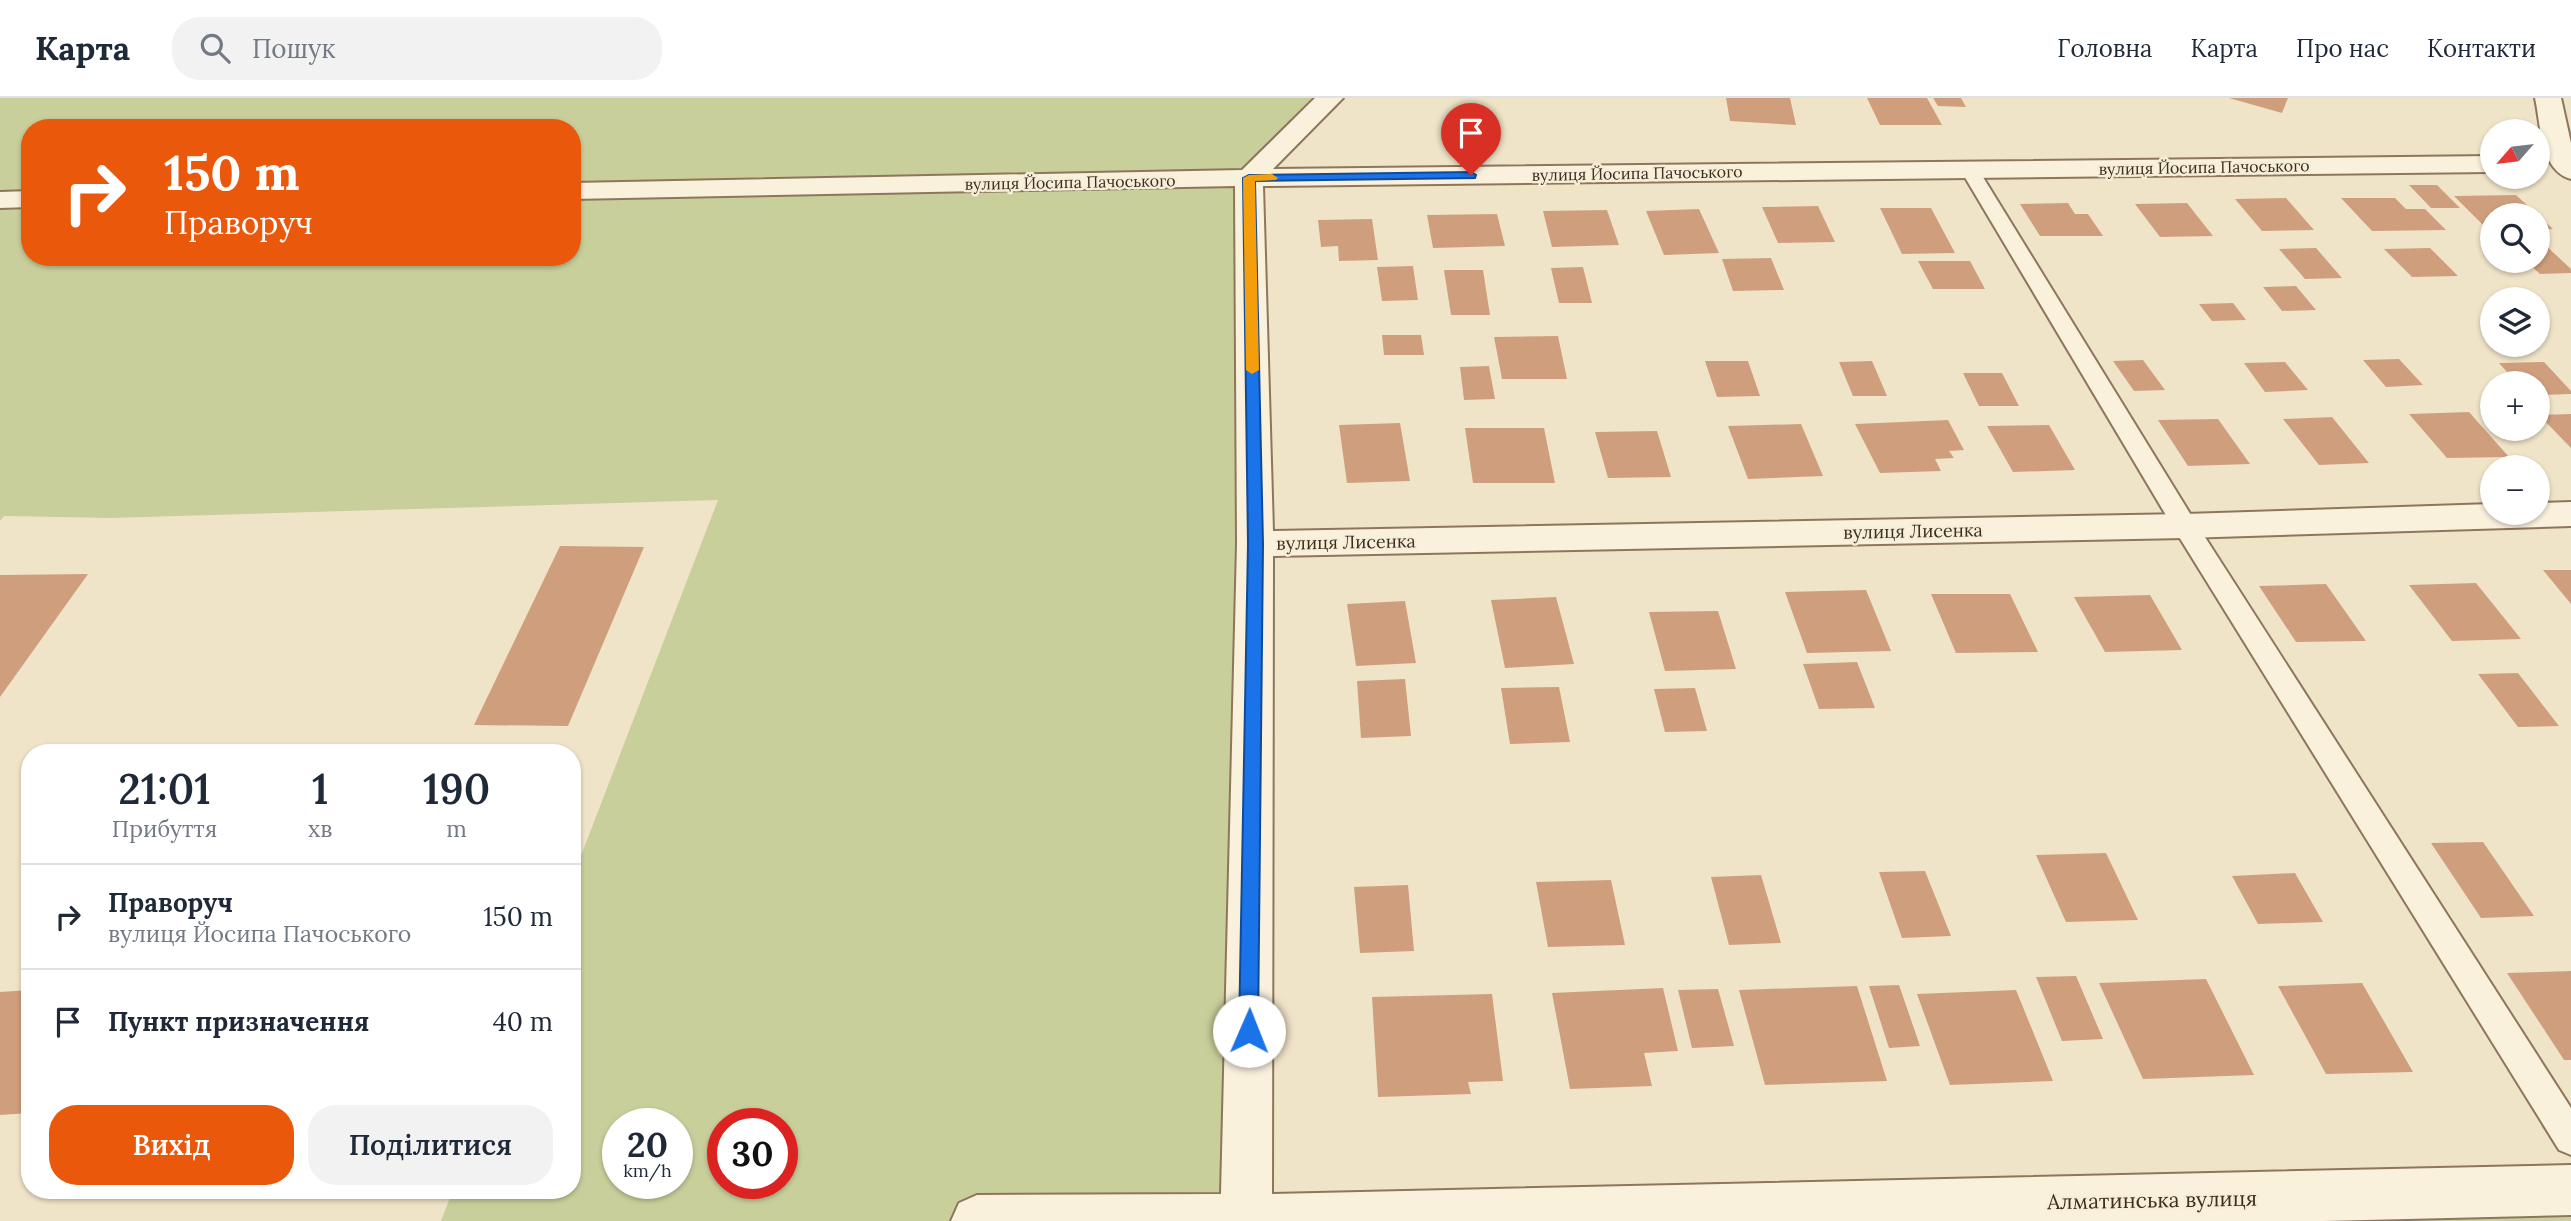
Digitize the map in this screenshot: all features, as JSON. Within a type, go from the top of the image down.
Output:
[{"type":"street","points":[[1246,1220],[1255,544],[1249,178],[1330,98]]},
{"type":"street","points":[[2548,98],[2560,165]]},
{"type":"street","name":"вулиця Йосипа Пачоського","points":[[581,191],[1249,178],[2480,164]]},
{"type":"street","points":[[0,200],[21,199]]},
{"type":"street","name":"вулиця Лисенка","points":[[1255,544],[2185,526],[2571,514]]},
{"type":"street","name":"Алматинська вулиця","points":[[977,1221],[1246,1220],[2571,1190]]},
{"type":"lane","points":[[1969,169],[2185,526],[2571,1138]]},
{"type":"green space","points":[[0,98],[1330,98],[1249,178],[1246,1220],[2571,1190],[2571,1221],[441,1221],[450,1199],[581,1199],[581,856],[718,500],[110,518],[4,516],[0,521]]},
{"type":"building","points":[[1726,98],[1790,98],[1796,125],[1730,121]]},
{"type":"building","points":[[1867,98],[1927,98],[1942,125],[1880,125]]},
{"type":"building","points":[[1933,98],[1961,98],[1966,107],[1938,106]]},
{"type":"building","points":[[2229,98],[2288,98],[2282,113]]},
{"type":"building","points":[[2409,185],[2437,185],[2460,208],[2431,208]]},
{"type":"building","points":[[2516,195],[2525,203],[2480,203],[2480,222],[2454,196]]},
{"type":"building","points":[[2286,198],[2314,230],[2262,231],[2235,199]]},
{"type":"building","points":[[2341,198],[2395,198],[2406,209],[2425,209],[2446,230],[2372,231]]},
{"type":"building","points":[[2068,203],[2075,214],[2088,214],[2103,236],[2040,236],[2020,204]]},
{"type":"building","points":[[2187,203],[2213,236],[2160,237],[2135,204]]},
{"type":"building","points":[[1818,206],[1835,242],[1778,243],[1762,207]]},
{"type":"building","points":[[1880,208],[1931,208],[1955,253],[1902,254]]},
{"type":"building","points":[[1699,209],[1719,253],[1664,255],[1646,211]]},
{"type":"building","points":[[1607,210],[1619,245],[1552,247],[1543,211]]},
{"type":"building","points":[[1497,214],[1505,246],[1433,248],[1427,215]]},
{"type":"building","points":[[1372,219],[1378,260],[1339,261],[1338,246],[1321,247],[1318,220]]},
{"type":"building","points":[[2316,248],[2342,278],[2305,279],[2279,249]]},
{"type":"building","points":[[2430,248],[2458,276],[2412,277],[2384,249]]},
{"type":"building","points":[[2550,249],[2571,269],[2571,273],[2540,274],[2550,273]]},
{"type":"building","points":[[1771,258],[1784,290],[1733,291],[1722,259]]},
{"type":"building","points":[[1918,261],[1970,261],[1985,289],[1933,289]]},
{"type":"building","points":[[1413,266],[1418,300],[1382,301],[1377,267]]},
{"type":"building","points":[[1583,267],[1592,303],[1559,303],[1551,268]]},
{"type":"building","points":[[1444,270],[1483,270],[1490,315],[1451,315]]},
{"type":"building","points":[[2296,286],[2316,310],[2282,311],[2263,287]]},
{"type":"building","points":[[2233,303],[2246,320],[2212,321],[2199,304]]},
{"type":"building","points":[[1382,335],[1421,335],[1424,355],[1384,355]]},
{"type":"building","points":[[1558,336],[1567,379],[1502,379],[1494,337]]},
{"type":"building","points":[[2399,359],[2423,385],[2386,387],[2363,360]]},
{"type":"building","points":[[2143,360],[2165,390],[2134,391],[2113,361]]},
{"type":"building","points":[[1705,361],[1748,361],[1760,396],[1717,397]]},
{"type":"building","points":[[1872,361],[1887,396],[1853,396],[1839,362]]},
{"type":"building","points":[[2285,362],[2308,390],[2265,392],[2244,363]]},
{"type":"building","points":[[2544,362],[2571,394],[2550,395],[2550,371],[2506,371],[2499,363]]},
{"type":"building","points":[[1489,366],[1495,399],[1464,400],[1460,367]]},
{"type":"building","points":[[1963,373],[2002,373],[2019,406],[1979,406]]},
{"type":"building","points":[[2469,412],[2480,424],[2480,441],[2495,441],[2507,455],[2447,458],[2409,414]]},
{"type":"building","points":[[2571,414],[2571,448],[2550,426],[2550,415]]},
{"type":"building","points":[[2332,417],[2369,463],[2319,465],[2283,419]]},
{"type":"building","points":[[2218,419],[2250,464],[2188,466],[2158,420]]},
{"type":"building","points":[[1948,420],[1964,450],[1949,451],[1954,458],[1935,459],[1941,471],[1880,473],[1855,424]]},
{"type":"building","points":[[1400,423],[1410,481],[1347,483],[1339,425]]},
{"type":"building","points":[[1801,424],[1823,476],[1748,479],[1728,426]]},
{"type":"building","points":[[2049,425],[2075,470],[2013,472],[1987,426]]},
{"type":"building","points":[[1465,428],[1544,428],[1555,483],[1473,483]]},
{"type":"building","points":[[1657,431],[1671,477],[1608,478],[1595,432]]},
{"type":"building","points":[[560,546],[644,547],[568,726],[474,725]]},
{"type":"building","points":[[2543,570],[2571,570],[2571,604]]},
{"type":"building","points":[[88,574],[0,697],[0,575]]},
{"type":"building","points":[[2476,583],[2521,639],[2452,641],[2409,585]]},
{"type":"building","points":[[2326,584],[2366,641],[2296,642],[2259,586]]},
{"type":"building","points":[[1866,590],[1891,651],[1807,653],[1785,592]]},
{"type":"building","points":[[1931,594],[2010,594],[2038,652],[1956,653]]},
{"type":"building","points":[[2150,595],[2182,650],[2105,652],[2074,597]]},
{"type":"building","points":[[1556,597],[1574,664],[1505,668],[1491,600]]},
{"type":"building","points":[[1405,601],[1416,663],[1356,666],[1347,604]]},
{"type":"building","points":[[1718,611],[1736,669],[1665,671],[1649,612]]},
{"type":"building","points":[[1857,662],[1875,708],[1819,709],[1803,664]]},
{"type":"building","points":[[2518,673],[2559,726],[2518,727],[2478,674]]},
{"type":"building","points":[[1405,679],[1411,736],[1361,738],[1357,681]]},
{"type":"building","points":[[1559,687],[1570,742],[1510,744],[1501,688]]},
{"type":"building","points":[[1695,688],[1707,731],[1665,732],[1654,689]]},
{"type":"building","points":[[2483,842],[2534,916],[2481,918],[2431,843]]},
{"type":"building","points":[[2106,853],[2138,920],[2066,922],[2036,855]]},
{"type":"building","points":[[1925,871],[1951,936],[1902,938],[1879,872]]},
{"type":"building","points":[[2295,873],[2323,922],[2258,924],[2232,876]]},
{"type":"building","points":[[1761,875],[1781,943],[1729,945],[1711,877]]},
{"type":"building","points":[[1611,880],[1625,945],[1548,947],[1536,882]]},
{"type":"building","points":[[1408,885],[1414,951],[1360,953],[1354,887]]},
{"type":"building","points":[[2571,971],[2571,1060],[2564,1060],[2507,973]]},
{"type":"building","points":[[2076,976],[2103,1039],[2062,1041],[2036,977]]},
{"type":"building","points":[[2206,979],[2254,1075],[2143,1079],[2099,983]]},
{"type":"building","points":[[2362,983],[2413,1072],[2326,1074],[2278,986]]},
{"type":"building","points":[[1899,985],[1920,1046],[1889,1048],[1869,986]]},
{"type":"building","points":[[1857,986],[1887,1081],[1765,1085],[1739,990]]},
{"type":"building","points":[[1663,988],[1678,1051],[1644,1053],[1652,1086],[1570,1089],[1552,993]]},
{"type":"building","points":[[1718,989],[1734,1046],[1692,1048],[1678,990]]},
{"type":"building","points":[[2016,990],[2053,1081],[1950,1085],[1917,994]]},
{"type":"building","points":[[21,991],[21,1114],[0,1115],[0,992]]},
{"type":"building","points":[[1492,994],[1503,1081],[1468,1082],[1471,1094],[1378,1097],[1372,997]]},
{"type":"slow traffic","points":[[1252,370],[1249,178],[1272,178]]},
{"type":"route","points":[[1249,1031],[1255,544],[1249,178],[1471,175]]}]
